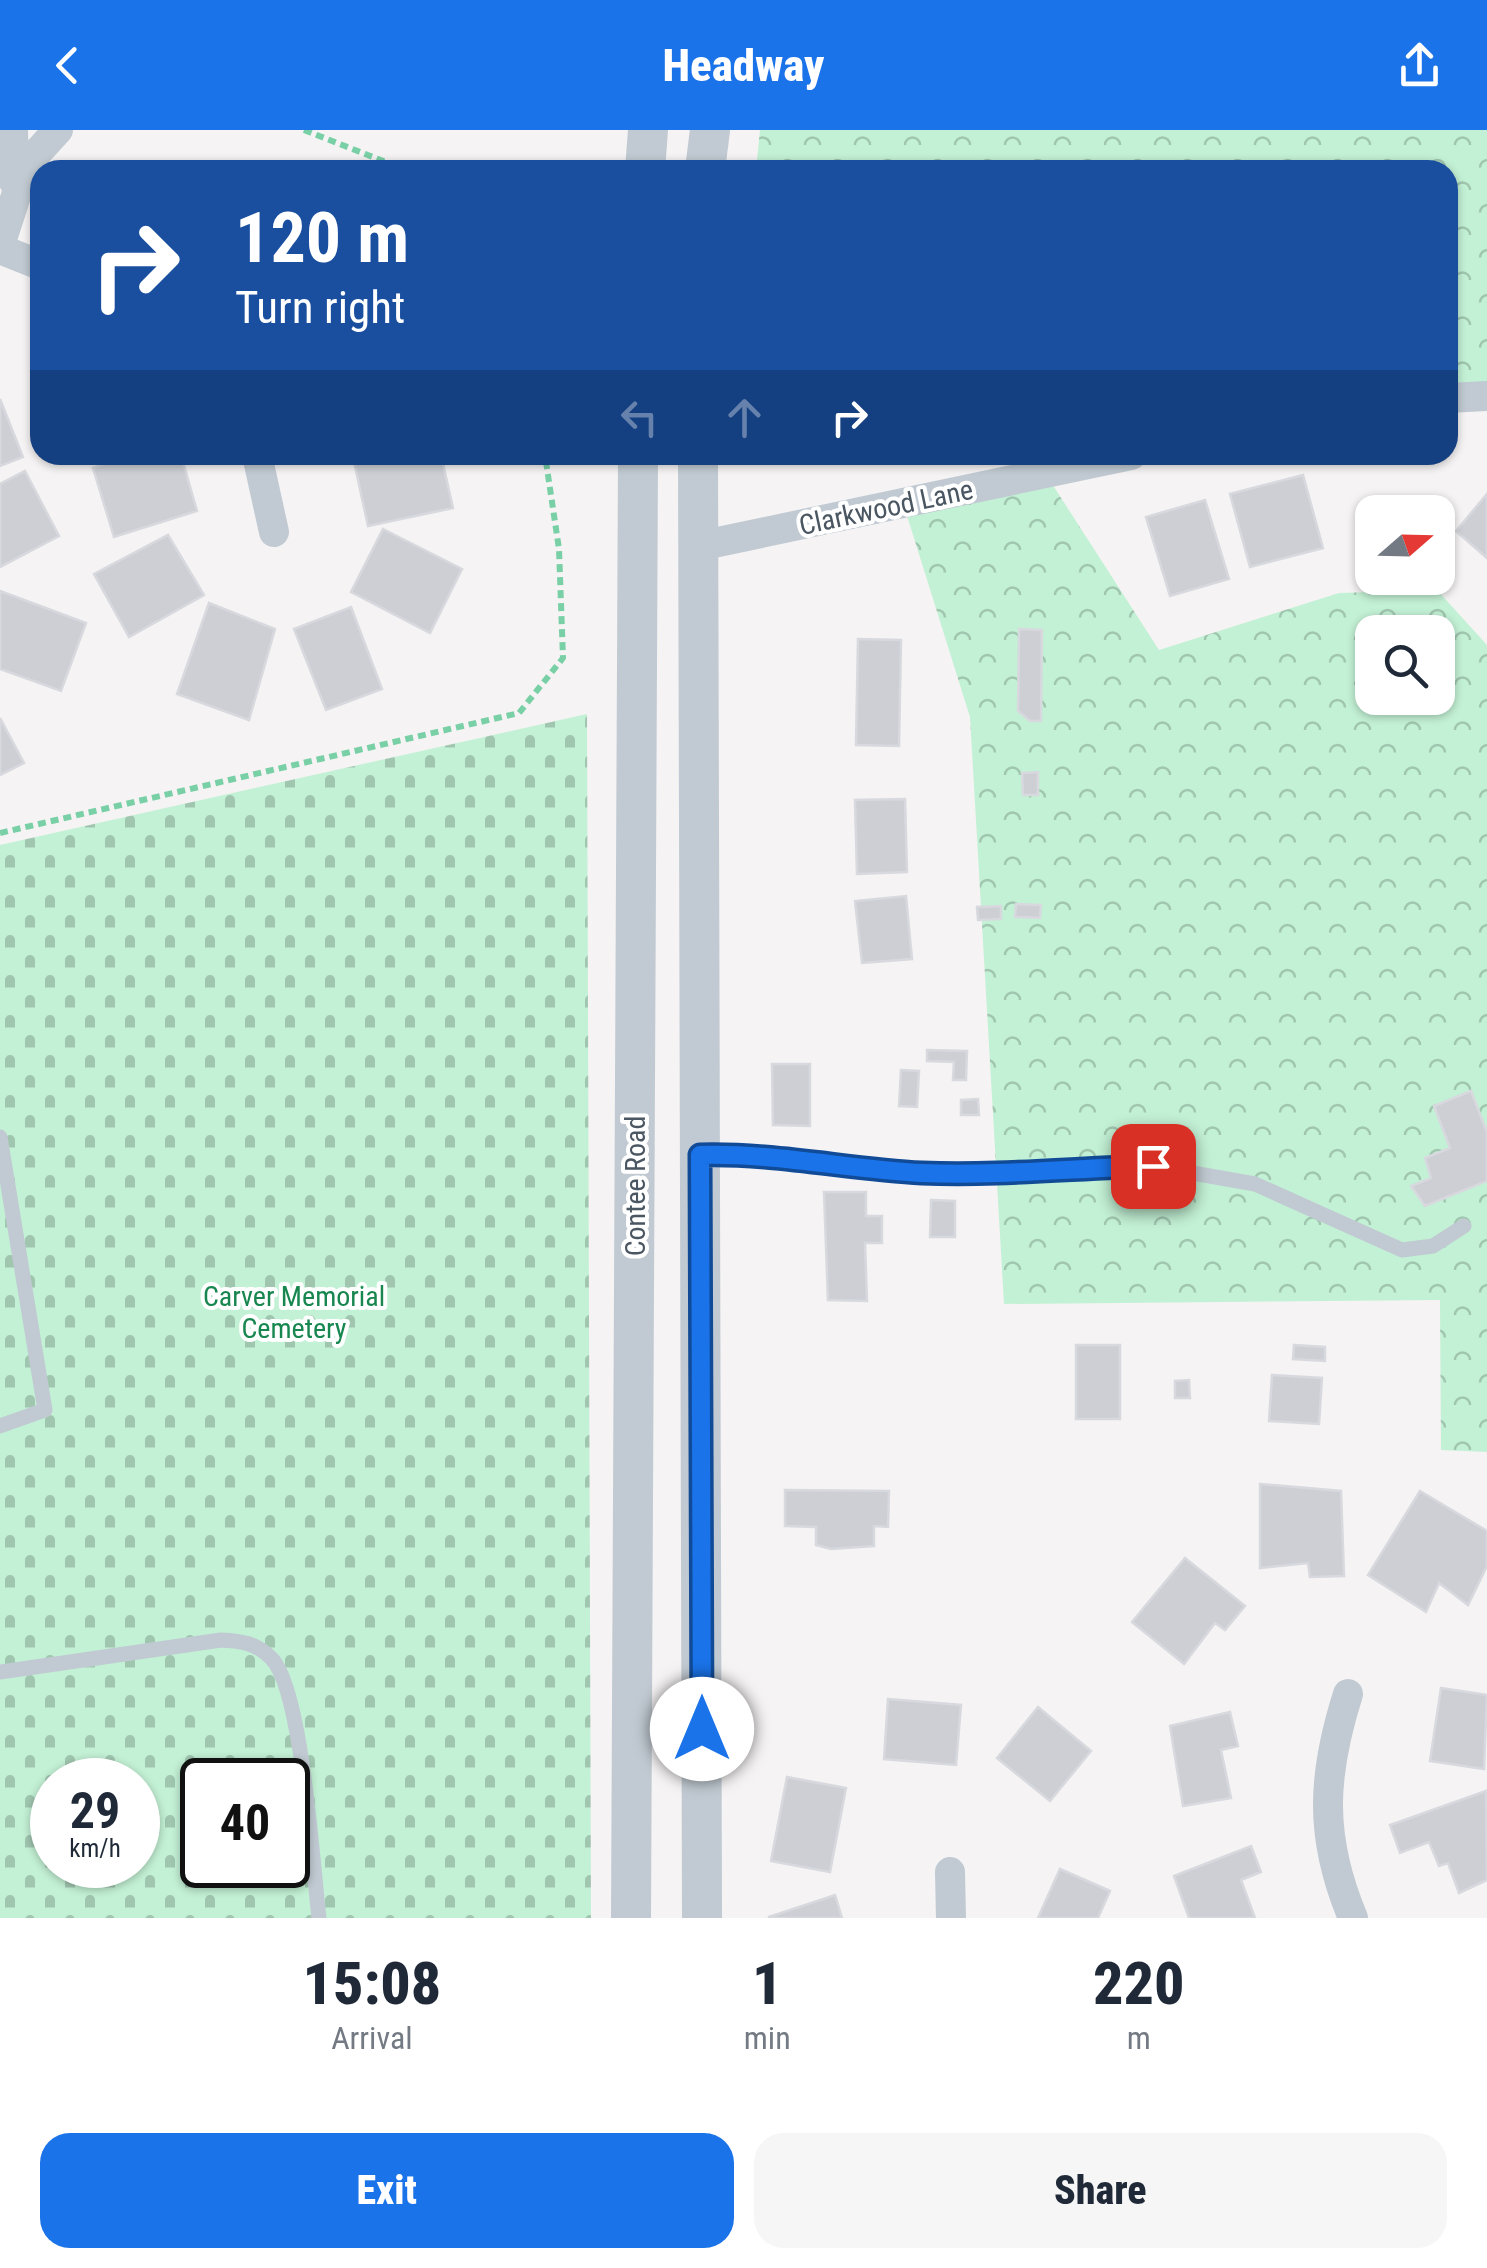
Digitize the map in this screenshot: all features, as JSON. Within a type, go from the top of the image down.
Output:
[{"type":"street","points":[[13,130],[13,198]]},
{"type":"street","points":[[31,160],[58,130]]},
{"type":"street","points":[[646,160],[648,130]]},
{"type":"street","points":[[706,160],[710,130]]},
{"type":"street","points":[[30,162],[13,198],[0,247],[30,260]]},
{"type":"street","points":[[1458,397],[1487,396]]},
{"type":"street","points":[[259,465],[274,532]]},
{"type":"street","name":"Contee Road","points":[[631,1918],[638,465]]},
{"type":"street","points":[[698,465],[702,1918]]},
{"type":"street","name":"Clarkwood Lane","points":[[699,546],[1084,465]]},
{"type":"street","points":[[1348,1694],[1331,1748],[1324,1809],[1352,1918]]},
{"type":"street","points":[[950,1872],[951,1918]]},
{"type":"lane","points":[[0,1138],[45,1410],[0,1426]]},
{"type":"lane","points":[[700,1155],[759,1154],[922,1173],[1170,1167],[1256,1184],[1402,1250],[1433,1246],[1464,1226]]},
{"type":"lane","points":[[0,1672],[222,1640],[249,1642],[274,1660],[291,1695],[319,1918]]},
{"type":"path","points":[[304,130],[380,160]]},
{"type":"path","points":[[0,833],[519,712],[562,658],[559,549],[546,465]]},
{"type":"green space","points":[[760,130],[1487,130],[1487,396],[1458,397],[1458,160],[757,160]]},
{"type":"green space","points":[[1045,473],[1159,650],[1339,593],[1355,593],[1442,595],[1487,645],[1487,1452],[1441,1450],[1440,1300],[1004,1304],[970,717],[903,503]]},
{"type":"green space","name":"Carver Memorial Cemetery","points":[[587,714],[591,1918],[0,1918],[0,845]]},
{"type":"building","points":[[0,399],[23,457],[0,466]]},
{"type":"building","points":[[184,465],[197,511],[114,537],[93,468]]},
{"type":"building","points":[[355,465],[443,465],[453,508],[368,526]]},
{"type":"building","points":[[25,471],[59,536],[0,567],[0,484]]},
{"type":"building","points":[[1303,475],[1323,548],[1250,567],[1230,494]]},
{"type":"building","points":[[1487,494],[1487,558],[1456,531]]},
{"type":"building","points":[[1205,500],[1229,579],[1170,596],[1146,517]]},
{"type":"building","points":[[383,529],[462,569],[430,633],[351,592]]},
{"type":"building","points":[[168,535],[204,595],[129,637],[94,574]]},
{"type":"building","points":[[0,591],[86,623],[61,691],[0,669]]},
{"type":"building","points":[[209,603],[275,629],[249,720],[177,694]]},
{"type":"building","points":[[351,607],[382,689],[326,710],[294,629]]},
{"type":"building","points":[[1019,629],[1042,630],[1041,721],[1030,721],[1018,711]]},
{"type":"building","points":[[858,639],[901,640],[899,746],[856,745]]},
{"type":"building","points":[[0,718],[24,763],[0,775]]},
{"type":"building","points":[[1038,772],[1038,795],[1023,795],[1022,773]]},
{"type":"building","points":[[905,799],[907,872],[857,874],[855,800]]},
{"type":"building","points":[[906,896],[912,959],[862,963],[855,901]]},
{"type":"building","points":[[1016,904],[1041,905],[1040,918],[1015,917]]},
{"type":"building","points":[[1001,906],[1001,919],[978,920],[977,907]]},
{"type":"building","points":[[927,1050],[967,1051],[966,1080],[953,1080],[954,1062],[927,1061]]},
{"type":"building","points":[[772,1064],[810,1064],[810,1126],[773,1125]]},
{"type":"building","points":[[901,1070],[919,1071],[917,1107],[899,1106]]},
{"type":"building","points":[[1471,1091],[1487,1132],[1487,1181],[1425,1206],[1411,1186],[1431,1178],[1425,1158],[1450,1148],[1434,1106]]},
{"type":"building","points":[[978,1099],[979,1115],[961,1115],[961,1100]]},
{"type":"building","points":[[824,1192],[866,1192],[866,1216],[882,1216],[882,1243],[865,1243],[867,1301],[828,1300]]},
{"type":"building","points":[[931,1200],[955,1201],[955,1237],[930,1237]]},
{"type":"building","points":[[1076,1345],[1120,1345],[1120,1419],[1076,1419]]},
{"type":"building","points":[[1294,1345],[1325,1347],[1325,1361],[1293,1359]]},
{"type":"building","points":[[1272,1375],[1322,1378],[1319,1424],[1269,1421]]},
{"type":"building","points":[[1189,1380],[1190,1398],[1175,1398],[1175,1381]]},
{"type":"building","points":[[1260,1484],[1341,1491],[1344,1576],[1310,1577],[1308,1563],[1260,1568]]},
{"type":"building","points":[[785,1490],[889,1491],[888,1527],[874,1526],[874,1546],[831,1549],[816,1545],[816,1527],[785,1526]]},
{"type":"building","points":[[1420,1491],[1487,1531],[1487,1566],[1468,1605],[1439,1583],[1426,1612],[1368,1575]]},
{"type":"building","points":[[1185,1558],[1245,1606],[1225,1630],[1215,1623],[1184,1664],[1132,1622]]},
{"type":"building","points":[[1441,1688],[1487,1695],[1484,1769],[1430,1761]]},
{"type":"building","points":[[888,1699],[961,1705],[956,1765],[884,1759]]},
{"type":"building","points":[[1038,1707],[1091,1751],[1050,1801],[997,1758]]},
{"type":"building","points":[[1230,1712],[1238,1746],[1221,1750],[1231,1798],[1183,1806],[1170,1726]]},
{"type":"building","points":[[787,1777],[846,1788],[830,1872],[771,1861]]},
{"type":"building","points":[[1486,1791],[1487,1880],[1459,1893],[1448,1863],[1439,1866],[1429,1842],[1400,1853],[1390,1825]]},
{"type":"building","points":[[1251,1846],[1261,1872],[1241,1880],[1255,1918],[1189,1918],[1174,1876]]},
{"type":"building","points":[[1060,1869],[1110,1891],[1098,1918],[1038,1918]]},
{"type":"building","points":[[835,1895],[842,1918],[769,1918],[769,1917]]},
{"type":"route","points":[[702,1729],[700,1155],[759,1154],[922,1173],[1153,1166]]}]
